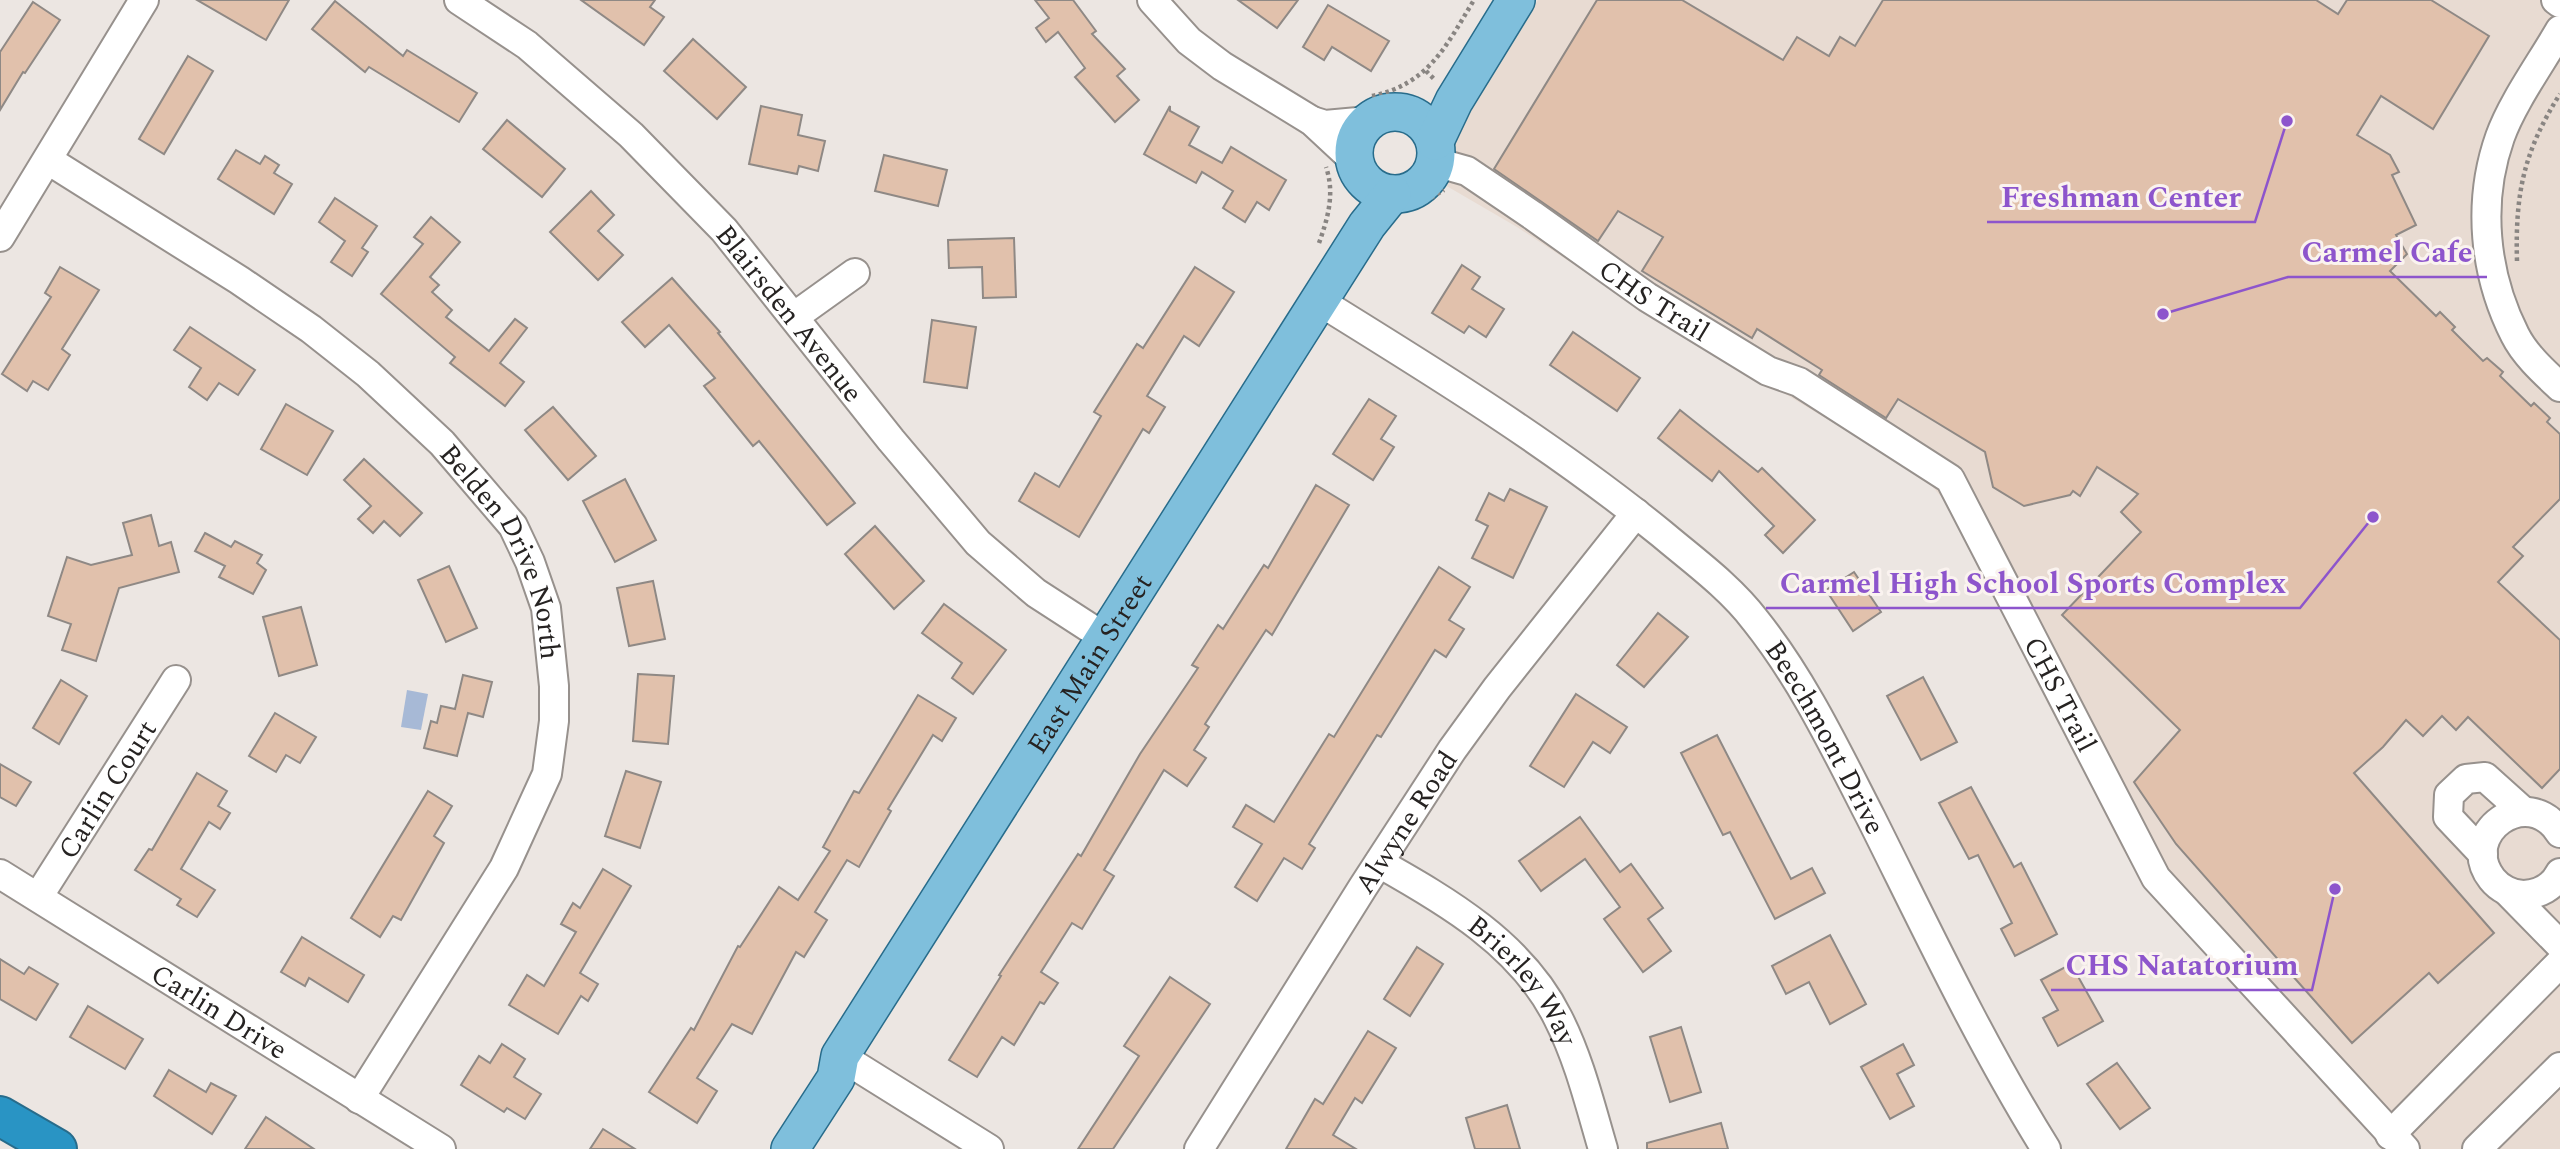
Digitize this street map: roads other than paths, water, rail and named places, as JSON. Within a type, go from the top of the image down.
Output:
[{"type":"highway","points":[[0,1116],[57,1149]]},
{"type":"main road","points":[[1408,113],[1441,89],[1497,0]]},
{"type":"main road","points":[[1345,165],[1376,190],[1403,202],[1403,194],[1416,189],[1426,180],[1440,164],[1454,101],[1516,0]]},
{"type":"main road","points":[[1368,109],[1380,114],[1394,111],[1408,113],[1420,119],[1429,129],[1440,164]]},
{"type":"main road","name":"East Main Street","points":[[790,1149],[836,1078],[841,1056],[1320,301],[1345,165],[1368,109]]},
{"type":"main road","name":"East Main Street","points":[[1329,258],[1367,225],[1403,202]]},
{"type":"main road","name":"East Main Street","points":[[764,1149],[821,1066],[841,1056]]},
{"type":"street","points":[[0,237],[144,0]]},
{"type":"street","name":"Blairsden Avenue","points":[[459,0],[527,45],[631,135],[724,230],[891,440],[978,543],[1036,593],[1107,639]]},
{"type":"street","points":[[1152,0],[1189,41],[1222,66],[1312,121],[1325,125],[1368,109]]},
{"type":"street","points":[[2560,30],[2501,135],[2491,169],[2485,206],[2489,257],[2503,307],[2516,337],[2536,363],[2560,387]]},
{"type":"street","points":[[1312,121],[1345,165]]},
{"type":"street","name":"Belden Drive North","points":[[48,160],[239,280],[368,374],[442,443],[513,526],[530,562],[546,608],[554,686],[554,721],[547,774],[504,868],[359,1099]]},
{"type":"street","name":"CHS Trail","points":[[1440,164],[1466,171],[1647,297],[1768,371],[1799,382],[1950,479],[2156,878],[2398,1142]]},
{"type":"street","points":[[795,317],[855,273]]},
{"type":"street","name":"Beechmont Drive","points":[[1320,301],[1591,478],[1712,576],[1753,617],[1783,657],[1821,722],[2007,1086],[2046,1149]]},
{"type":"street","name":"Alwyne Road","points":[[1199,1149],[1446,760],[1497,688],[1636,513]]},
{"type":"street","name":"Carlin Court","points":[[38,897],[176,680]]},
{"type":"street","points":[[2483,854],[2448,817],[2449,795],[2466,779],[2485,777],[2548,820]]},
{"type":"street","points":[[2548,820],[2507,816],[2496,823],[2487,834],[2483,854],[2487,873],[2496,884],[2508,892],[2560,945]]},
{"type":"street","name":"Brierley Way","points":[[1379,863],[1478,926],[1506,947],[1532,977],[1558,1016],[1603,1149]]},
{"type":"street","points":[[2508,892],[2535,894],[2548,888],[2560,873]]},
{"type":"street","name":"Carlin Drive","points":[[0,874],[441,1149]]},
{"type":"street","points":[[2398,1142],[2560,963]]},
{"type":"street","points":[[841,1056],[989,1149]]},
{"type":"street","points":[[2477,1149],[2560,1067]]},
{"type":"water","points":[[407,690],[428,694],[421,730],[401,727]]},
{"type":"place","name":"Freshman Center","points":[[2287,121]]},
{"type":"place","name":"Carmel Cafe","points":[[2163,314]]},
{"type":"place","name":"Carmel High School Sports Complex","points":[[2373,517]]},
{"type":"place","name":"CHS Natatorium","points":[[2335,889]]}]
